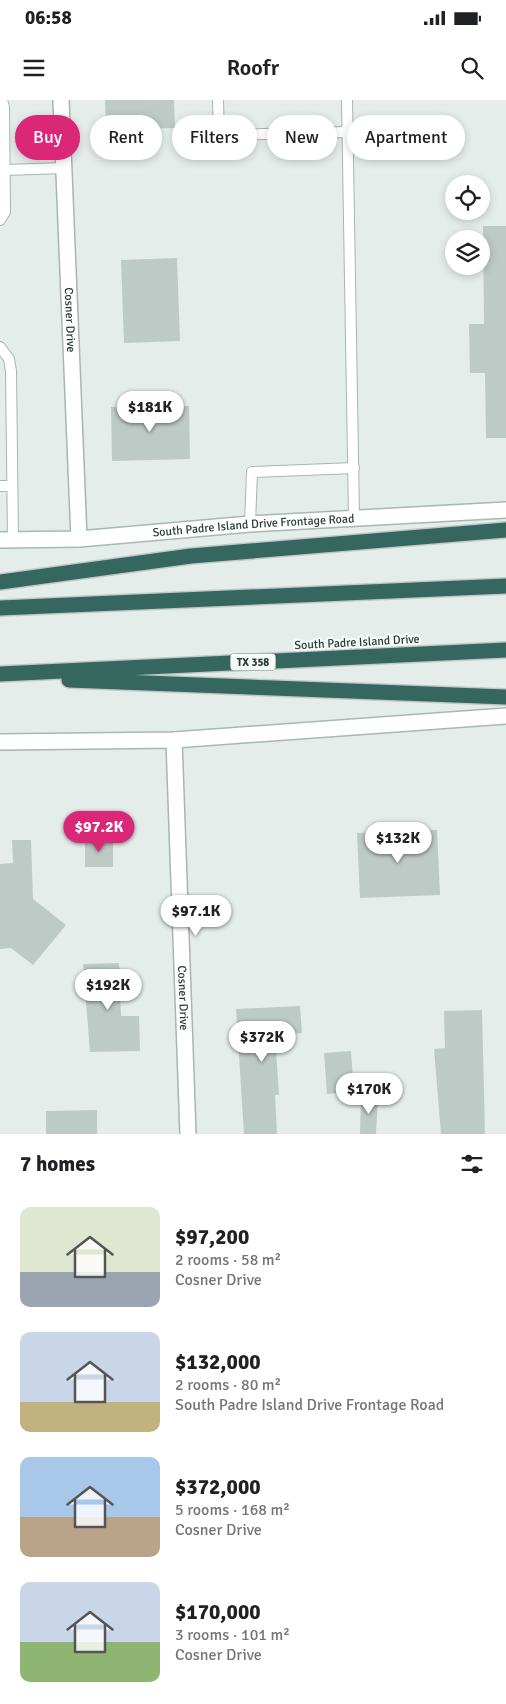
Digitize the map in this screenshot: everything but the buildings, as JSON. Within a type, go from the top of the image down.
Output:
[{"type":"highway","points":[[0,582],[191,556],[506,530]]},
{"type":"highway","points":[[0,608],[506,586]]},
{"type":"highway","name":"South Padre Island Drive","points":[[0,676],[506,650]]},
{"type":"highway","points":[[0,676],[506,697]]},
{"type":"main road","name":"Cosner Drive","points":[[61,100],[79,539]]},
{"type":"main road","name":"South Padre Island Drive Frontage Road","points":[[7,540],[79,539],[250,524],[506,510]]},
{"type":"main road","points":[[0,742],[174,740],[506,716]]},
{"type":"main road","name":"Cosner Drive","points":[[174,740],[188,1134]]},
{"type":"lane","points":[[0,220],[5,212],[2,100]]},
{"type":"lane","points":[[218,100],[219,135],[347,132]]},
{"type":"lane","points":[[347,100],[347,115]]},
{"type":"lane","points":[[348,160],[354,517]]},
{"type":"lane","points":[[5,170],[64,168]]},
{"type":"lane","points":[[0,347],[9,359],[11,371],[12,486],[7,540]]},
{"type":"lane","points":[[250,524],[252,472],[354,468]]},
{"type":"lane","points":[[0,486],[12,486]]}]
